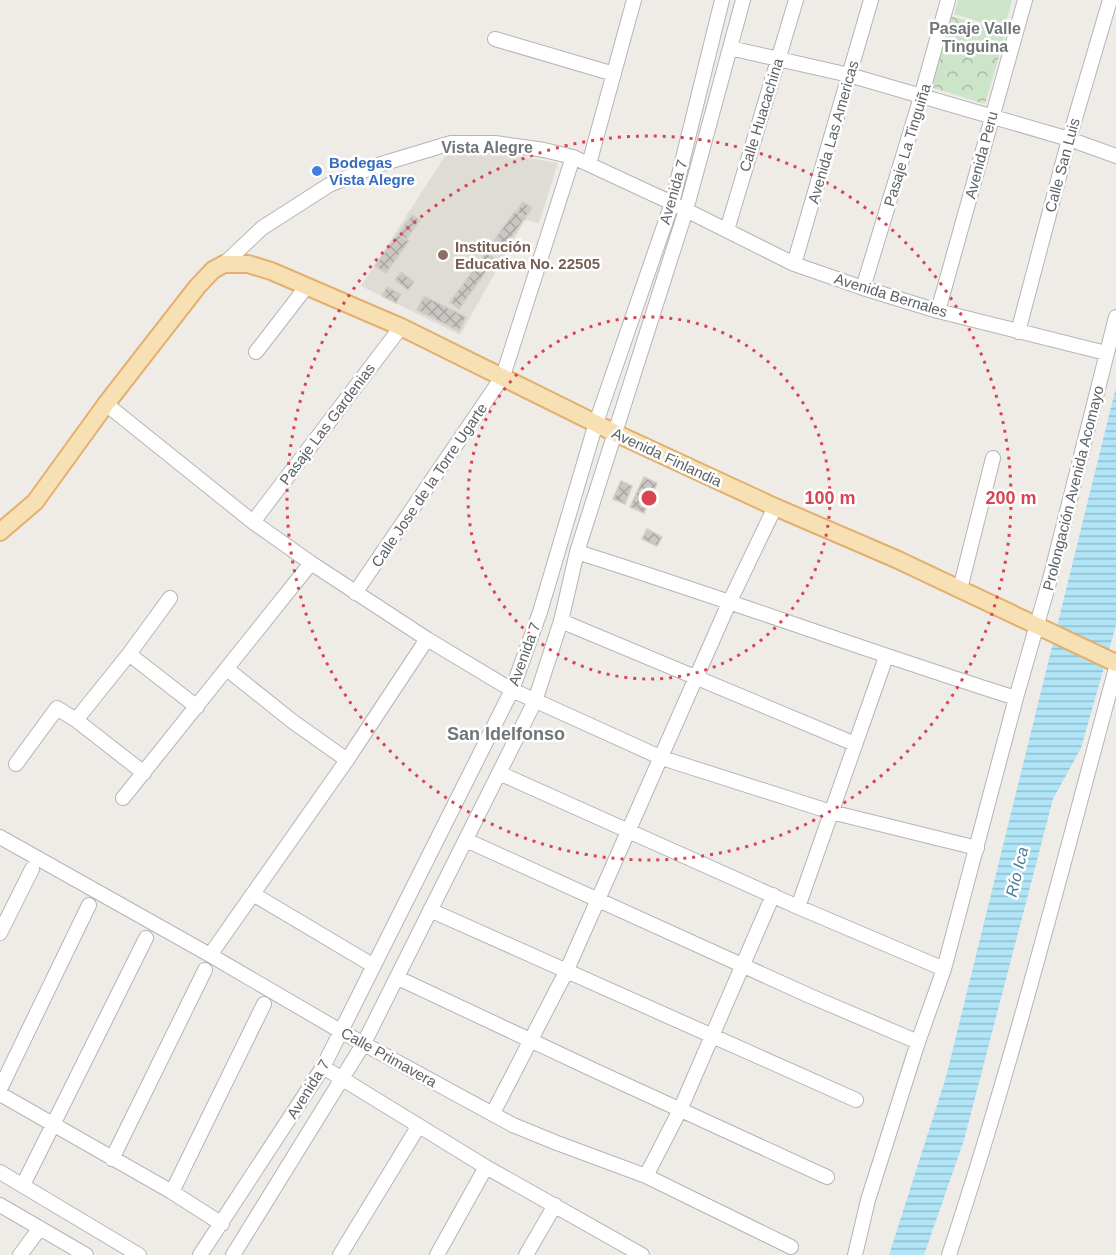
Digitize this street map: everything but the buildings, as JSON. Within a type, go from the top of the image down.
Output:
[{"type":"main road","name":"Avenida Finlandia","points":[[224,264],[248,264],[271,271],[401,327],[615,433],[1043,627],[1114,663]]},
{"type":"main road","points":[[0,532],[35,502],[106,404],[197,287],[213,270],[224,264]]},
{"type":"street","points":[[589,164],[634,0]]},
{"type":"street","name":"Avenida 7","points":[[200,1255],[323,1067],[512,690],[540,612],[596,423],[672,203],[722,0]]},
{"type":"street","name":"Avenida 7","points":[[234,1254],[364,1043],[535,701],[561,621],[577,552],[686,210],[743,0]]},
{"type":"street","name":"Calle Huacachina","points":[[727,230],[796,0]]},
{"type":"street","name":"Avenida Las Americas","points":[[794,264],[871,0]]},
{"type":"street","name":"Pasaje La Tinguiña","points":[[863,288],[948,0]]},
{"type":"street","name":"Avenida Peru","points":[[938,311],[1025,0]]},
{"type":"street","name":"Calle San Luis","points":[[1018,332],[1069,139],[1110,0]]},
{"type":"street","points":[[495,39],[614,74]]},
{"type":"street","points":[[729,48],[849,75],[1069,139],[1116,156]]},
{"type":"street","name":"Avenida Bernales","points":[[224,264],[262,228],[329,185],[378,165],[431,148],[451,143],[495,143],[573,157],[794,264],[863,288],[938,311],[1106,353]]},
{"type":"street","name":"Calle Jose de la Torre Ugarte","points":[[355,594],[503,376],[573,157]]},
{"type":"street","points":[[256,352],[307,286]]},
{"type":"street","name":"Prolongación Avenida Acomayo","points":[[855,1255],[868,1200],[918,1042],[944,969],[1016,698],[1043,627],[1116,317]]},
{"type":"street","name":"Pasaje Las Gardenias","points":[[253,522],[401,327]]},
{"type":"street","points":[[106,404],[253,522],[355,594],[512,690],[662,758],[831,812],[977,848]]},
{"type":"street","points":[[960,589],[993,458]]},
{"type":"street","points":[[493,1113],[566,972],[729,602],[775,507]]},
{"type":"street","points":[[577,552],[886,657],[1016,698]]},
{"type":"street","points":[[123,798],[311,563]]},
{"type":"street","points":[[76,720],[170,598]]},
{"type":"street","points":[[561,621],[855,744]]},
{"type":"street","points":[[210,955],[347,760],[427,639]]},
{"type":"street","points":[[129,654],[196,707]]},
{"type":"street","points":[[798,907],[886,657]]},
{"type":"street","points":[[949,1255],[985,1147],[1009,1062],[1114,663]]},
{"type":"street","points":[[227,669],[292,721],[347,760]]},
{"type":"street","points":[[16,764],[55,709],[59,709],[144,773]]},
{"type":"street","points":[[499,773],[798,907],[944,969]]},
{"type":"street","name":"Calle Primavera","points":[[0,837],[342,1032],[513,1125],[646,1176],[792,1247]]},
{"type":"street","points":[[466,840],[918,1042]]},
{"type":"street","points":[[0,933],[32,870]]},
{"type":"street","points":[[253,894],[374,966]]},
{"type":"street","points":[[646,1176],[680,1110],[772,895]]},
{"type":"street","points":[[89,905],[0,1091],[54,1126],[172,1192],[222,1224]]},
{"type":"street","points":[[430,910],[856,1100]]},
{"type":"street","points":[[23,1185],[146,938]]},
{"type":"street","points":[[112,1159],[205,970]]},
{"type":"street","points":[[398,978],[827,1177]]},
{"type":"street","points":[[172,1192],[264,1004]]},
{"type":"street","points":[[323,1067],[418,1127],[555,1204],[620,1250],[642,1255]]},
{"type":"street","points":[[340,1255],[418,1127]]},
{"type":"street","points":[[437,1255],[486,1167]]},
{"type":"street","points":[[0,1172],[139,1255]]},
{"type":"street","points":[[526,1255],[555,1204]]},
{"type":"street","points":[[0,1205],[86,1255]]},
{"type":"street","points":[[20,1255],[40,1228]]},
{"type":"shaded area","name":"Institución Educativa No. 22505","points":[[447,153],[500,153],[558,163],[539,223],[525,220],[460,335],[361,286]]},
{"type":"green space","points":[[958,0],[1012,0],[1004,29],[954,14]]},
{"type":"green space","points":[[951,16],[1006,32],[985,104],[930,87]]},
{"type":"water","name":"Río Ica","points":[[1116,387],[1116,625],[1081,748],[1053,799],[964,1140],[924,1255],[889,1255],[946,1077]]},
{"type":"place","name":"Bodegas Vista Alegre","points":[[317,171]]},
{"type":"place","name":"Institución Educativa No. 22505","points":[[443,255]]},
{"type":"district","name":"Pasaje Valle Tinguina","points":[[975,37]]},
{"type":"district","name":"Vista Alegre","points":[[487,147]]},
{"type":"district","name":"San Idelfonso","points":[[506,734]]}]
